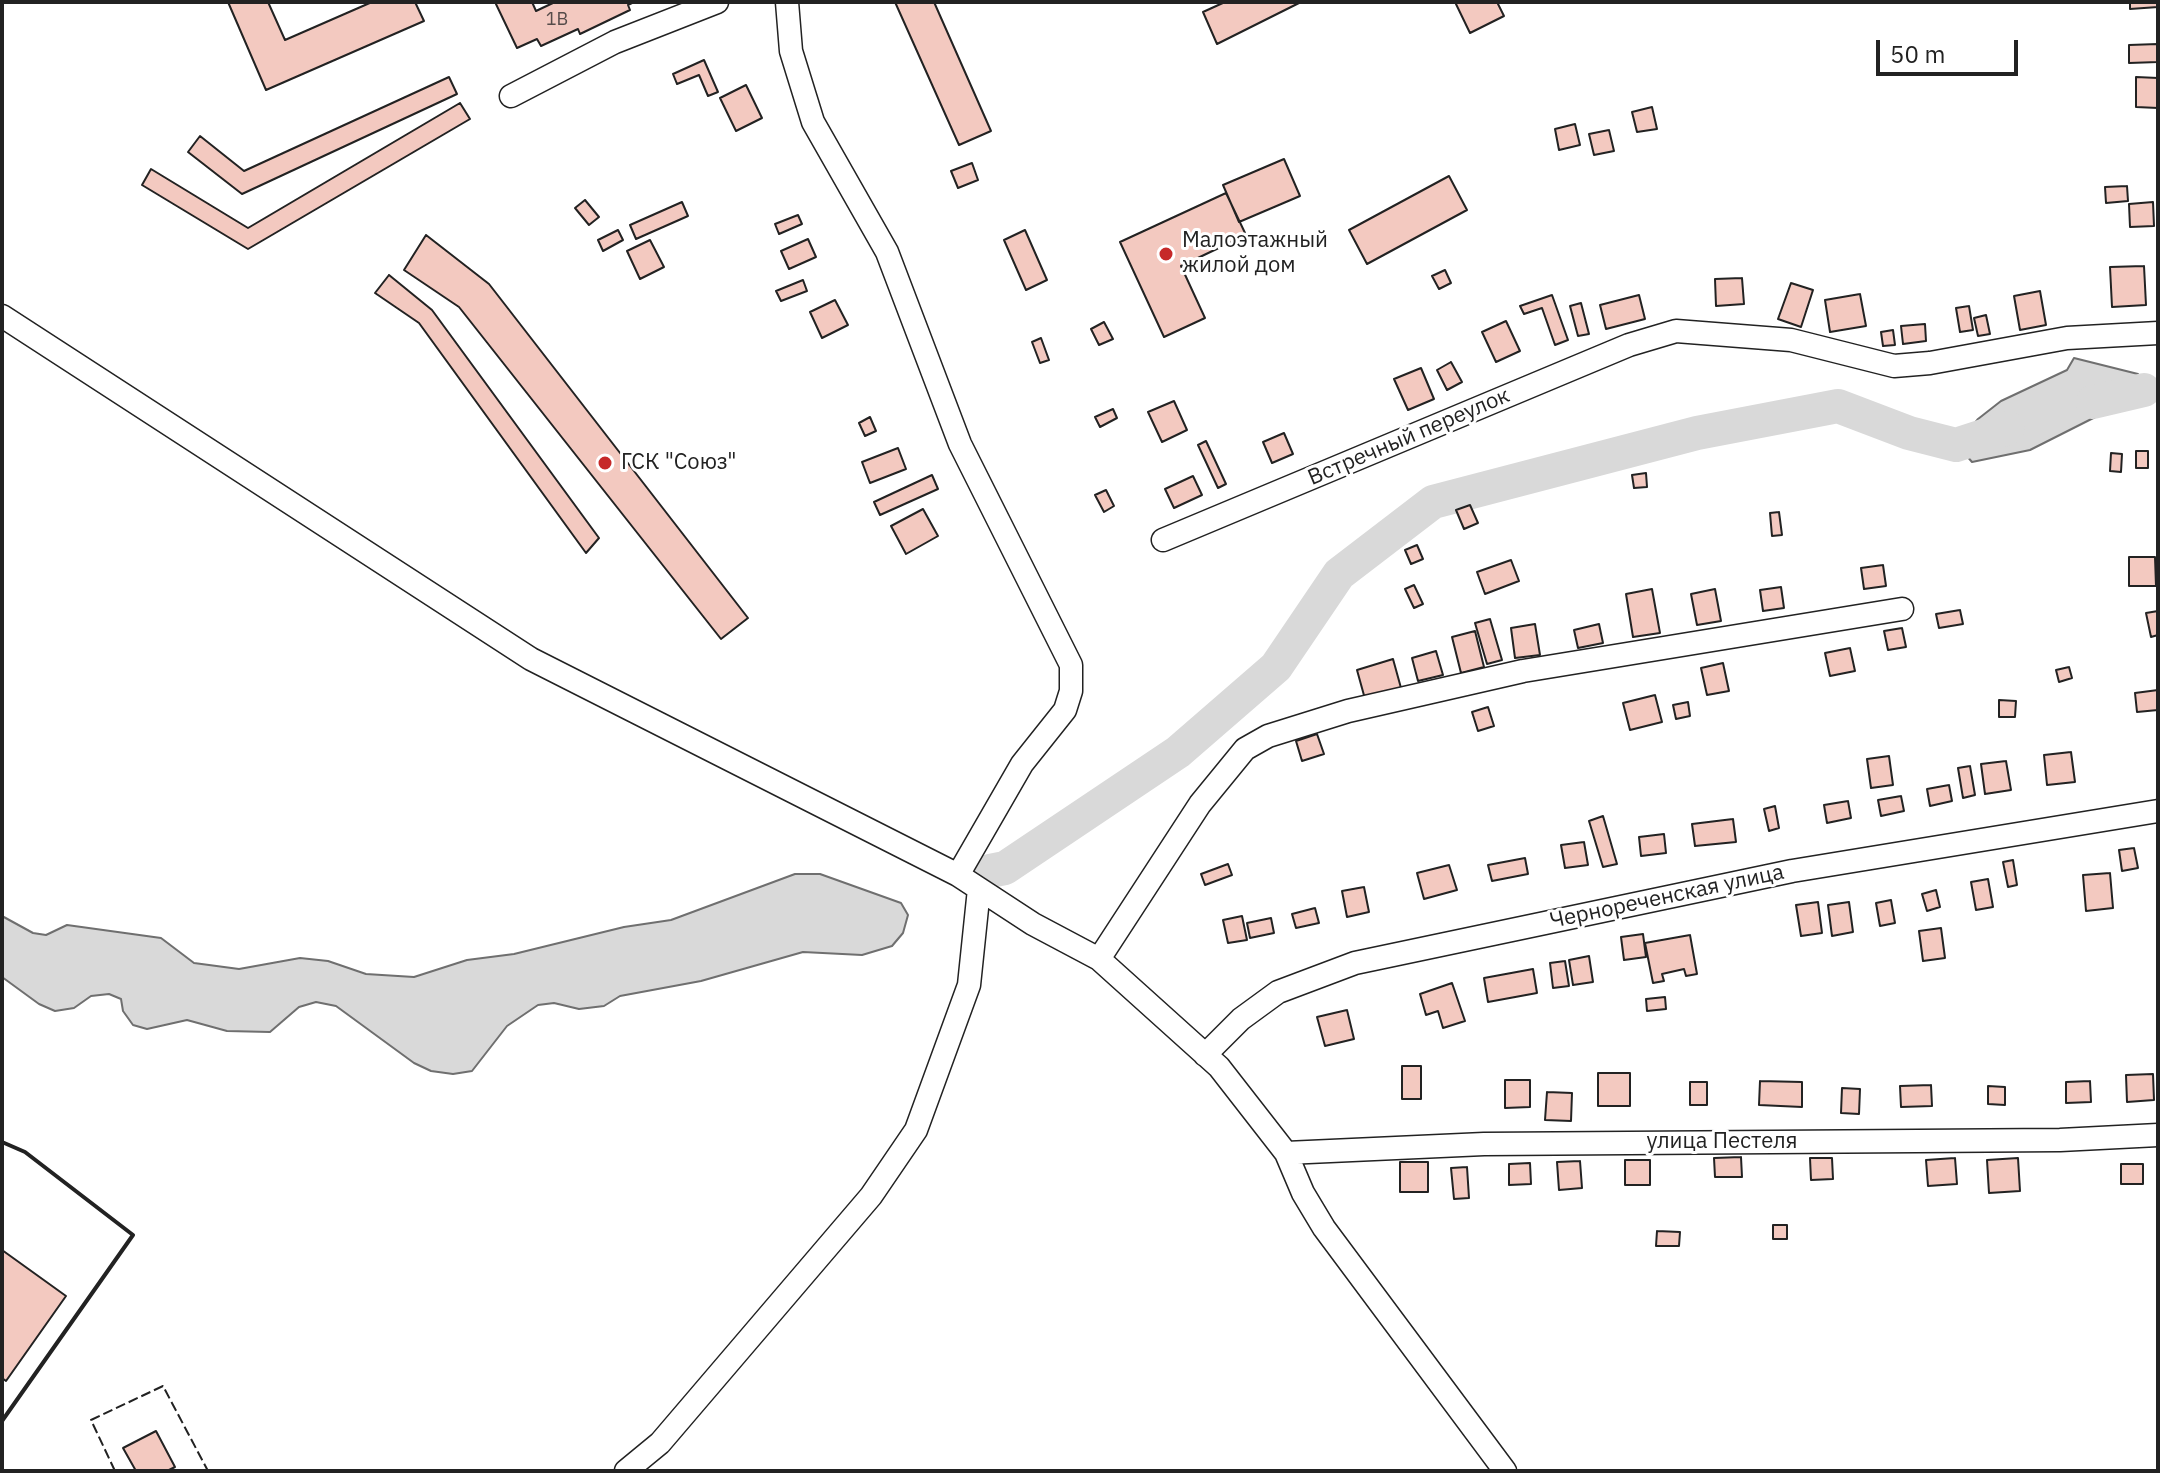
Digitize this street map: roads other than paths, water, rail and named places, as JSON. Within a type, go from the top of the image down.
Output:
[{"type":"street","points":[[511,96],[615,42],[717,2]]},
{"type":"street","points":[[787,2],[791,51],[813,122],[887,252],[960,444],[1071,665],[1071,691],[1065,710],[1022,764],[958,875]]},
{"type":"street","points":[[2,316],[531,659],[958,875],[1033,924],[1099,959],[1219,1067],[1286,1153],[1303,1193],[1324,1228],[1505,1471]]},
{"type":"street","name":"Встречный переулок","points":[[1163,540],[1655,336],[1676,331],[1791,340],[1894,366],[1930,363],[2067,338],[2158,333]]},
{"type":"street","points":[[1099,959],[1200,804],[1245,749],[1268,736],[1348,711],[1523,671],[1902,609]]},
{"type":"street","name":"Чернореченская улица","points":[[1205,1055],[1241,1019],[1278,992],[1355,963],[1792,871],[2158,811]]},
{"type":"street","points":[[626,1471],[660,1443],[871,1196],[916,1130],[969,985],[979,889]]},
{"type":"street","name":"улица Пестеля","points":[[1286,1153],[1484,1144],[2060,1140],[2158,1135]]},
{"type":"waterway","points":[[2093,402],[2144,390]]},
{"type":"waterway","points":[[990,871],[1005,868],[1178,752],[1276,667],[1339,574],[1433,502],[1697,433],[1838,406],[1909,433],[1956,445],[2008,428]]},
{"type":"place","name":"Малоэтажный жилой дом","points":[[1166,254]]},
{"type":"place","name":"ГСК \"Союз\"","points":[[605,463]]}]
